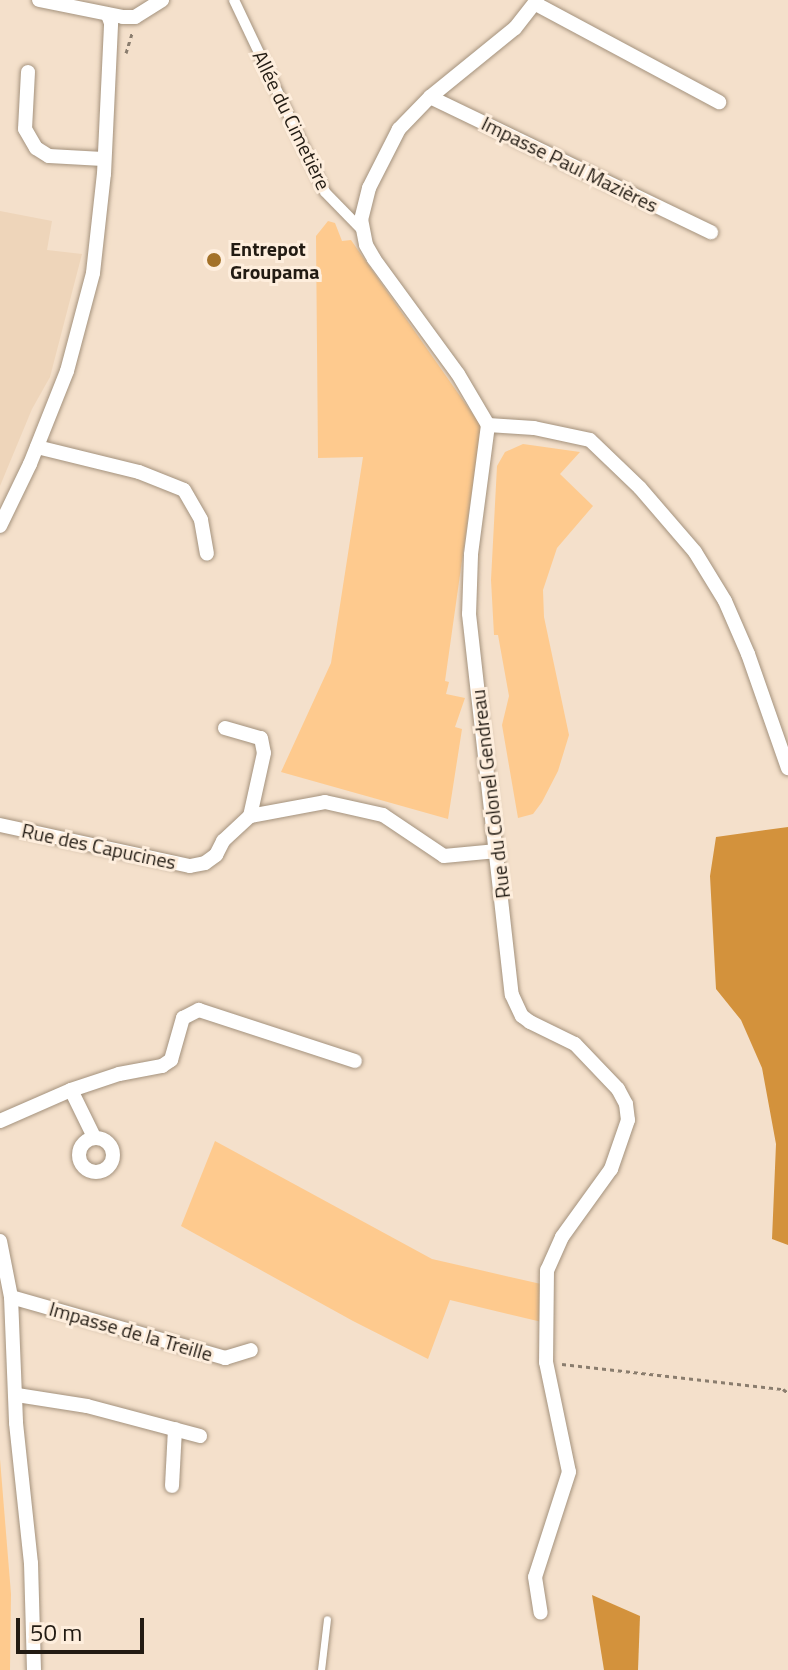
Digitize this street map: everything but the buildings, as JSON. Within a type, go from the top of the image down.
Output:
[{"type":"street","points":[[39,0],[108,15],[135,17],[162,0]]},
{"type":"street","name":"Allée du Cimetière","points":[[234,0],[325,192],[362,230]]},
{"type":"street","points":[[719,102],[536,2],[494,47],[411,115],[388,147],[369,188],[362,230],[374,259],[458,374],[488,425],[534,428],[590,440],[640,488],[695,552],[725,601],[748,654],[788,768]]},
{"type":"street","points":[[0,526],[37,447],[67,371],[84,314],[99,238],[111,23],[108,15]]},
{"type":"street","points":[[28,72],[25,129],[36,148],[49,156],[103,159]]},
{"type":"street","name":"Impasse Paul Mazières","points":[[430,97],[711,232]]},
{"type":"street","name":"Rue du Colonel Gendreau","points":[[488,425],[471,555],[469,614],[516,1006],[530,1022],[567,1037],[601,1070],[618,1089],[626,1104],[628,1120],[611,1169],[553,1255],[545,1288],[546,1362],[569,1472],[535,1577],[541,1613]]},
{"type":"street","points":[[37,447],[139,472],[184,490],[201,520],[207,553]]},
{"type":"street","points":[[225,728],[261,738],[264,753],[250,816],[325,802],[383,815],[444,856],[497,851]]},
{"type":"street","name":"Rue des Capucines","points":[[0,825],[190,866],[205,863],[216,855],[230,833],[250,816]]},
{"type":"street","points":[[0,1121],[71,1090],[119,1074],[162,1066],[171,1060],[183,1018],[199,1010],[355,1061]]},
{"type":"street","points":[[71,1090],[94,1137]]},
{"type":"street","points":[[0,1241],[11,1297],[16,1423],[31,1563],[34,1670]]},
{"type":"street","name":"Impasse de la Treille","points":[[11,1297],[225,1358],[251,1350]]},
{"type":"street","points":[[16,1388],[200,1436]]},
{"type":"street","points":[[0,1423],[16,1423]]},
{"type":"street","points":[[172,1486],[175,1429]]},
{"type":"lane","points":[[321,1670],[327,1619]]},
{"type":"path","points":[[546,1362],[783,1389],[788,1393]]},
{"type":"shaded area","points":[[0,211],[52,221],[47,250],[82,254],[50,377],[32,409],[0,486]]},
{"type":"shaded area","points":[[328,221],[335,223],[342,241],[351,240],[481,426],[445,681],[449,682],[446,694],[465,698],[455,727],[462,729],[448,819],[281,772],[331,663],[363,457],[318,458],[316,236]]},
{"type":"shaded area","points":[[523,444],[580,452],[560,474],[593,506],[557,548],[543,590],[544,617],[569,735],[558,771],[542,802],[533,814],[518,818],[502,725],[509,696],[498,635],[494,635],[491,580],[497,466],[505,452]]},
{"type":"shaded area","points":[[788,827],[788,1245],[772,1239],[776,1144],[762,1068],[741,1020],[716,989],[710,876],[716,837]]},
{"type":"shaded area","points":[[215,1141],[432,1259],[541,1284],[546,1323],[450,1300],[428,1359],[353,1321],[181,1226]]},
{"type":"shaded area","points":[[0,1459],[11,1594],[10,1670],[0,1670]]},
{"type":"shaded area","points":[[592,1595],[640,1616],[638,1670],[604,1670]]},
{"type":"place","name":"Entrepot Groupama","points":[[214,260]]}]
